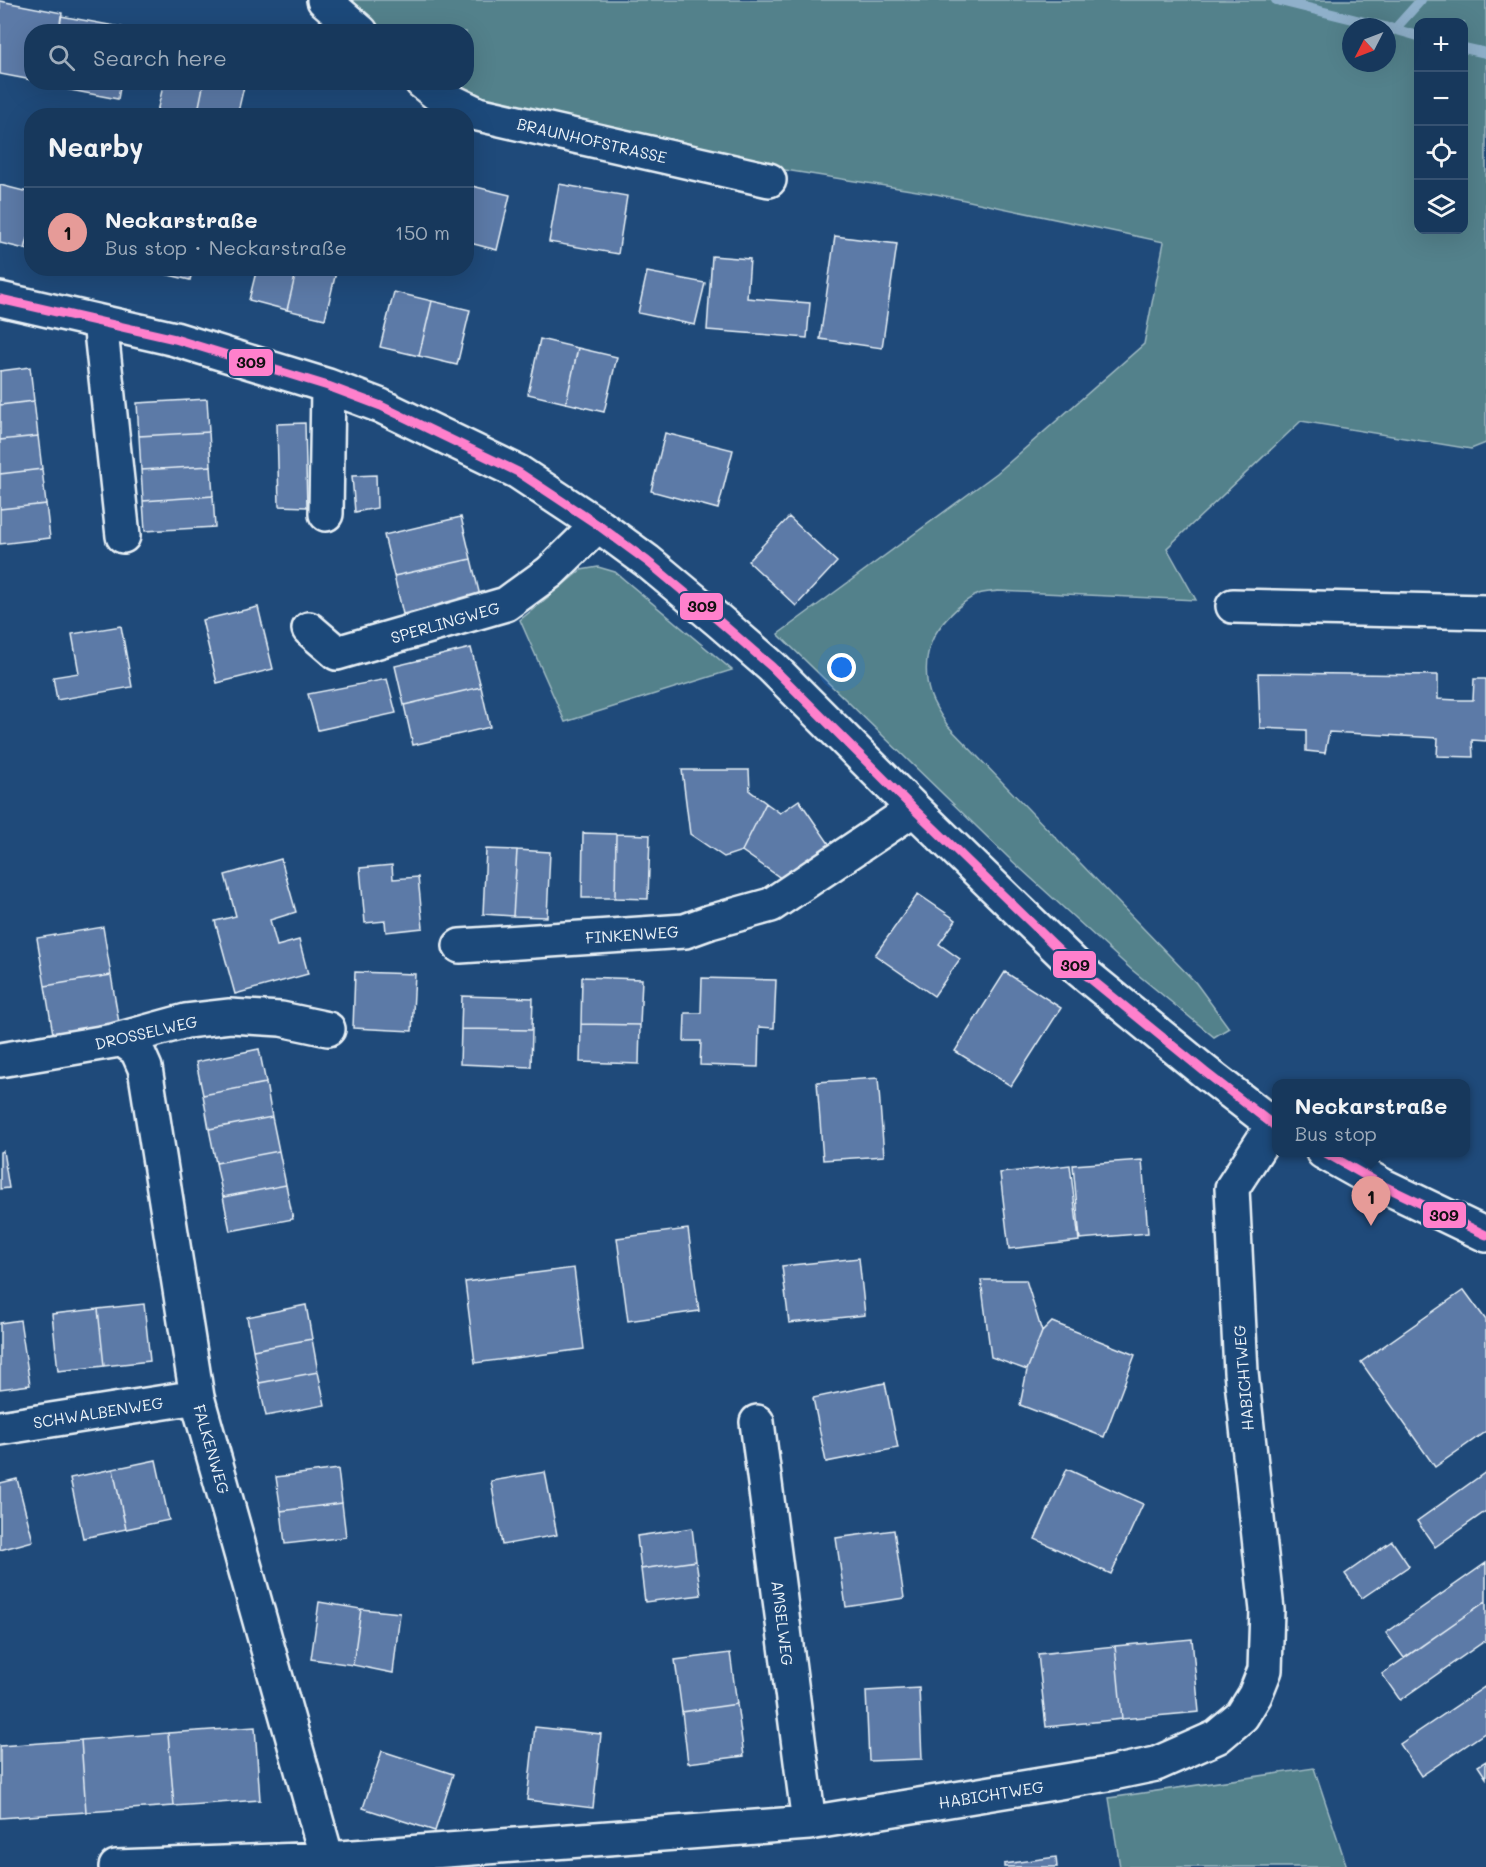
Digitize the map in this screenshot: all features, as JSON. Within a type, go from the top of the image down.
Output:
[{"type":"street","points":[[324,0],[352,24]]},
{"type":"street","name":"BRAUNHOFSTRASSE","points":[[432,90],[466,108]]},
{"type":"street","name":"BRAUNHOFSTRASSE","points":[[474,112],[769,180]]},
{"type":"street","points":[[0,299],[176,339],[328,386],[381,406],[518,472],[598,525],[647,561],[771,667],[1081,971],[1204,1072],[1272,1124]]},
{"type":"street","points":[[100,322],[123,536]]},
{"type":"street","points":[[326,514],[328,386]]},
{"type":"street","name":"SPERLINGWEG","points":[[309,629],[337,653],[506,604],[550,572],[598,525]]},
{"type":"street","points":[[1233,606],[1486,612]]},
{"type":"street","name":"FINKENWEG","points":[[460,946],[686,931],[771,905],[914,809]]},
{"type":"street","name":"DROSSELWEG","points":[[0,1060],[121,1039],[186,1021],[230,1016],[281,1019],[328,1029]]},
{"type":"street","name":"FALKENWEG","points":[[121,1039],[137,1050],[145,1068],[196,1397],[327,1859]]},
{"type":"street","name":"HABICHTWEG","points":[[116,1867],[327,1859],[809,1823],[1097,1776],[1156,1764],[1217,1737],[1242,1716],[1255,1695],[1265,1670],[1267,1610],[1241,1372],[1232,1188],[1272,1130]]},
{"type":"street","points":[[1332,1157],[1382,1185],[1486,1235]]},
{"type":"street","name":"SCHWALBENWEG","points":[[0,1428],[196,1397]]},
{"type":"street","name":"AMSELWEG","points":[[757,1422],[809,1823]]},
{"type":"green space","points":[[335,0],[1486,0],[1486,443],[1471,449],[1301,421],[1167,548],[1196,600],[998,591],[984,593],[972,597],[951,614],[934,636],[929,649],[926,668],[928,688],[948,726],[1196,983],[1229,1028],[1214,1037],[1132,970],[1010,859],[778,634],[997,473],[1144,344],[1164,242],[936,194],[779,169],[509,112],[458,90],[474,90],[474,24],[366,24]]},
{"type":"green space","points":[[598,567],[615,572],[732,670],[565,722],[520,620],[581,570]]},
{"type":"green space","points":[[1314,1768],[1347,1867],[1120,1867],[1109,1798]]},
{"type":"building","points":[[0,1],[62,13],[60,24],[24,24],[24,78],[0,74]]},
{"type":"building","points":[[61,16],[104,24],[60,24]]},
{"type":"building","points":[[70,90],[120,90],[118,99]]},
{"type":"building","points":[[162,90],[202,90],[199,108],[158,108]]},
{"type":"building","points":[[202,90],[243,90],[239,108],[199,108]]},
{"type":"building","points":[[559,184],[627,196],[618,254],[549,242]]},
{"type":"building","points":[[0,185],[24,191],[24,249],[0,243]]},
{"type":"building","points":[[474,186],[510,195],[497,250],[474,244]]},
{"type":"building","points":[[835,236],[897,244],[882,348],[820,339]]},
{"type":"building","points":[[712,256],[750,259],[747,298],[810,303],[807,338],[707,330]]},
{"type":"building","points":[[647,272],[705,283],[695,325],[638,313]]},
{"type":"building","points":[[173,276],[191,276],[190,280]]},
{"type":"building","points":[[255,276],[295,276],[287,310],[249,300]]},
{"type":"building","points":[[295,276],[335,276],[325,319],[287,310]]},
{"type":"building","points":[[394,292],[432,301],[419,356],[380,347]]},
{"type":"building","points":[[432,301],[470,310],[457,365],[419,356]]},
{"type":"building","points":[[540,339],[578,348],[566,403],[528,394]]},
{"type":"building","points":[[578,348],[617,357],[604,412],[566,403]]},
{"type":"building","points":[[30,367],[34,401],[0,405],[0,371]]},
{"type":"building","points":[[207,399],[209,432],[139,436],[137,403]]},
{"type":"building","points":[[34,401],[38,436],[0,440],[0,405]]},
{"type":"building","points":[[305,423],[307,507],[279,506],[277,424]]},
{"type":"building","points":[[209,432],[211,466],[141,470],[139,436]]},
{"type":"building","points":[[665,433],[733,450],[718,509],[651,491]]},
{"type":"building","points":[[38,436],[42,469],[0,474],[0,440]]},
{"type":"building","points":[[211,466],[213,496],[143,501],[141,470]]},
{"type":"building","points":[[42,469],[46,504],[0,509],[0,474]]},
{"type":"building","points":[[376,475],[377,508],[355,512],[352,476]]},
{"type":"building","points":[[213,496],[215,527],[145,531],[143,501]]},
{"type":"building","points":[[46,504],[50,538],[0,544],[0,509]]},
{"type":"building","points":[[461,517],[471,559],[394,576],[384,535]]},
{"type":"building","points":[[789,517],[837,562],[796,606],[748,561]]},
{"type":"building","points":[[471,559],[480,596],[403,614],[394,576]]},
{"type":"building","points":[[258,607],[273,669],[217,683],[202,620]]},
{"type":"building","points":[[121,626],[132,687],[57,700],[53,677],[79,673],[72,634]]},
{"type":"building","points":[[471,648],[481,687],[404,705],[395,666]]},
{"type":"building","points":[[1258,673],[1438,675],[1438,699],[1457,700],[1473,700],[1474,679],[1486,679],[1486,741],[1472,740],[1473,757],[1437,756],[1438,738],[1329,732],[1325,753],[1306,751],[1306,730],[1260,728]]},
{"type":"building","points":[[387,679],[396,713],[318,730],[308,694]]},
{"type":"building","points":[[481,687],[490,727],[413,745],[404,705]]},
{"type":"building","points":[[682,770],[749,770],[750,791],[766,803],[742,851],[724,857],[690,834]]},
{"type":"building","points":[[799,800],[832,848],[788,883],[742,851],[766,803],[780,813]]},
{"type":"building","points":[[583,833],[616,834],[615,898],[582,898]]},
{"type":"building","points":[[616,834],[650,835],[648,899],[615,898]]},
{"type":"building","points":[[486,849],[517,850],[513,916],[483,914]]},
{"type":"building","points":[[517,850],[550,852],[547,917],[513,916]]},
{"type":"building","points":[[281,859],[296,912],[270,920],[277,946],[299,940],[308,974],[235,994],[215,921],[236,916],[225,875]]},
{"type":"building","points":[[392,865],[393,879],[418,877],[423,928],[386,932],[385,921],[365,923],[360,868]]},
{"type":"building","points":[[918,894],[956,920],[939,944],[960,959],[934,996],[875,955]]},
{"type":"building","points":[[103,927],[111,975],[45,986],[37,938]]},
{"type":"building","points":[[355,972],[415,974],[412,1031],[353,1028]]},
{"type":"building","points":[[1005,972],[1061,1008],[1011,1086],[955,1051]]},
{"type":"building","points":[[111,975],[119,1023],[53,1034],[45,986]]},
{"type":"building","points":[[582,977],[642,979],[640,1025],[581,1024]]},
{"type":"building","points":[[702,978],[776,980],[774,1028],[759,1027],[758,1067],[700,1065],[701,1041],[684,1041],[685,1013],[701,1013]]},
{"type":"building","points":[[462,996],[533,998],[532,1030],[461,1029]]},
{"type":"building","points":[[581,1024],[640,1025],[639,1064],[580,1062]]},
{"type":"building","points":[[461,1029],[532,1030],[531,1067],[460,1064]]},
{"type":"building","points":[[259,1049],[266,1083],[203,1095],[196,1062]]},
{"type":"building","points":[[878,1078],[884,1156],[823,1160],[817,1082]]},
{"type":"building","points":[[266,1083],[272,1117],[209,1129],[203,1095]]},
{"type":"building","points":[[272,1117],[279,1151],[216,1163],[209,1129]]},
{"type":"building","points":[[3,1151],[9,1188],[0,1189],[0,1152]]},
{"type":"building","points":[[279,1151],[286,1185],[223,1197],[216,1163]]},
{"type":"building","points":[[1142,1160],[1148,1233],[1080,1239],[1073,1165]]},
{"type":"building","points":[[1070,1165],[1079,1241],[1009,1249],[1000,1173]]},
{"type":"building","points":[[286,1185],[293,1219],[230,1231],[223,1197]]},
{"type":"building","points":[[688,1229],[699,1311],[628,1321],[617,1238]]},
{"type":"building","points":[[859,1258],[865,1315],[789,1323],[782,1266]]},
{"type":"building","points":[[574,1268],[584,1349],[475,1363],[465,1282]]},
{"type":"building","points":[[981,1280],[1026,1280],[1042,1332],[1027,1370],[991,1357]]},
{"type":"building","points":[[1464,1290],[1486,1320],[1486,1431],[1435,1467],[1361,1362]]},
{"type":"building","points":[[144,1304],[150,1361],[104,1366],[98,1309]]},
{"type":"building","points":[[306,1305],[312,1339],[253,1350],[247,1317]]},
{"type":"building","points":[[98,1309],[104,1366],[58,1371],[52,1314]]},
{"type":"building","points":[[20,1320],[30,1385],[0,1389],[0,1323]]},
{"type":"building","points":[[1052,1322],[1135,1355],[1104,1437],[1020,1405],[1027,1370],[1042,1332]]},
{"type":"building","points":[[312,1339],[318,1372],[259,1383],[253,1350]]},
{"type":"building","points":[[318,1372],[325,1405],[266,1416],[259,1383]]},
{"type":"building","points":[[885,1383],[898,1448],[826,1462],[813,1398]]},
{"type":"building","points":[[156,1460],[169,1520],[126,1529],[113,1469]]},
{"type":"building","points":[[113,1469],[126,1529],[83,1538],[70,1478]]},
{"type":"building","points":[[338,1469],[342,1503],[281,1511],[276,1477]]},
{"type":"building","points":[[1067,1469],[1143,1504],[1111,1574],[1035,1539]]},
{"type":"building","points":[[545,1472],[557,1535],[502,1545],[491,1481]]},
{"type":"building","points":[[1486,1472],[1486,1511],[1435,1547],[1417,1521]]},
{"type":"building","points":[[17,1479],[33,1541],[0,1550],[0,1483]]},
{"type":"building","points":[[342,1503],[346,1537],[285,1544],[281,1511]]},
{"type":"building","points":[[692,1528],[696,1561],[641,1569],[637,1536]]},
{"type":"building","points":[[894,1530],[904,1598],[846,1607],[836,1538]]},
{"type":"building","points":[[1392,1541],[1409,1566],[1362,1598],[1345,1574]]},
{"type":"building","points":[[696,1561],[701,1595],[645,1602],[641,1569]]},
{"type":"building","points":[[1486,1563],[1486,1601],[1404,1658],[1386,1633]]},
{"type":"building","points":[[1486,1601],[1486,1640],[1400,1700],[1382,1674]]},
{"type":"building","points":[[319,1602],[361,1609],[353,1665],[311,1659]]},
{"type":"building","points":[[361,1609],[400,1613],[393,1673],[353,1665]]},
{"type":"building","points":[[1192,1639],[1199,1712],[1122,1719],[1115,1646]]},
{"type":"building","points":[[1115,1646],[1122,1719],[1046,1727],[1038,1654]]},
{"type":"building","points":[[730,1653],[737,1704],[682,1712],[675,1660]]},
{"type":"building","points":[[1486,1686],[1486,1732],[1421,1776],[1400,1744]]},
{"type":"building","points":[[919,1688],[922,1759],[869,1761],[866,1691]]},
{"type":"building","points":[[737,1704],[744,1756],[688,1763],[682,1712]]},
{"type":"building","points":[[255,1727],[260,1800],[174,1806],[168,1733]]},
{"type":"building","points":[[535,1727],[601,1734],[593,1808],[527,1800]]},
{"type":"building","points":[[168,1733],[174,1806],[86,1812],[81,1740]]},
{"type":"building","points":[[81,1740],[86,1812],[0,1818],[0,1746]]},
{"type":"building","points":[[382,1751],[453,1774],[435,1831],[363,1808]]},
{"type":"building","points":[[1486,1761],[1486,1778],[1478,1766]]},
{"type":"building","points":[[1056,1857],[1057,1867],[1004,1867],[1004,1864]]},
{"type":"waterway","points":[[1276,0],[1349,18]]},
{"type":"waterway","points":[[1396,28],[1421,0]]},
{"type":"waterway","points":[[1396,30],[1414,35]]},
{"type":"waterway","points":[[1468,49],[1486,53]]},
{"type":"transit line","name":"309","points":[[0,299],[175,339],[328,386],[381,406],[518,472],[598,525],[647,561],[719,621],[772,667],[1081,971],[1272,1124]]},
{"type":"transit line","name":"309","points":[[1333,1157],[1382,1185],[1486,1235]]},
{"type":"place","name":"Neckarstraße","points":[[1371,1226]]}]
